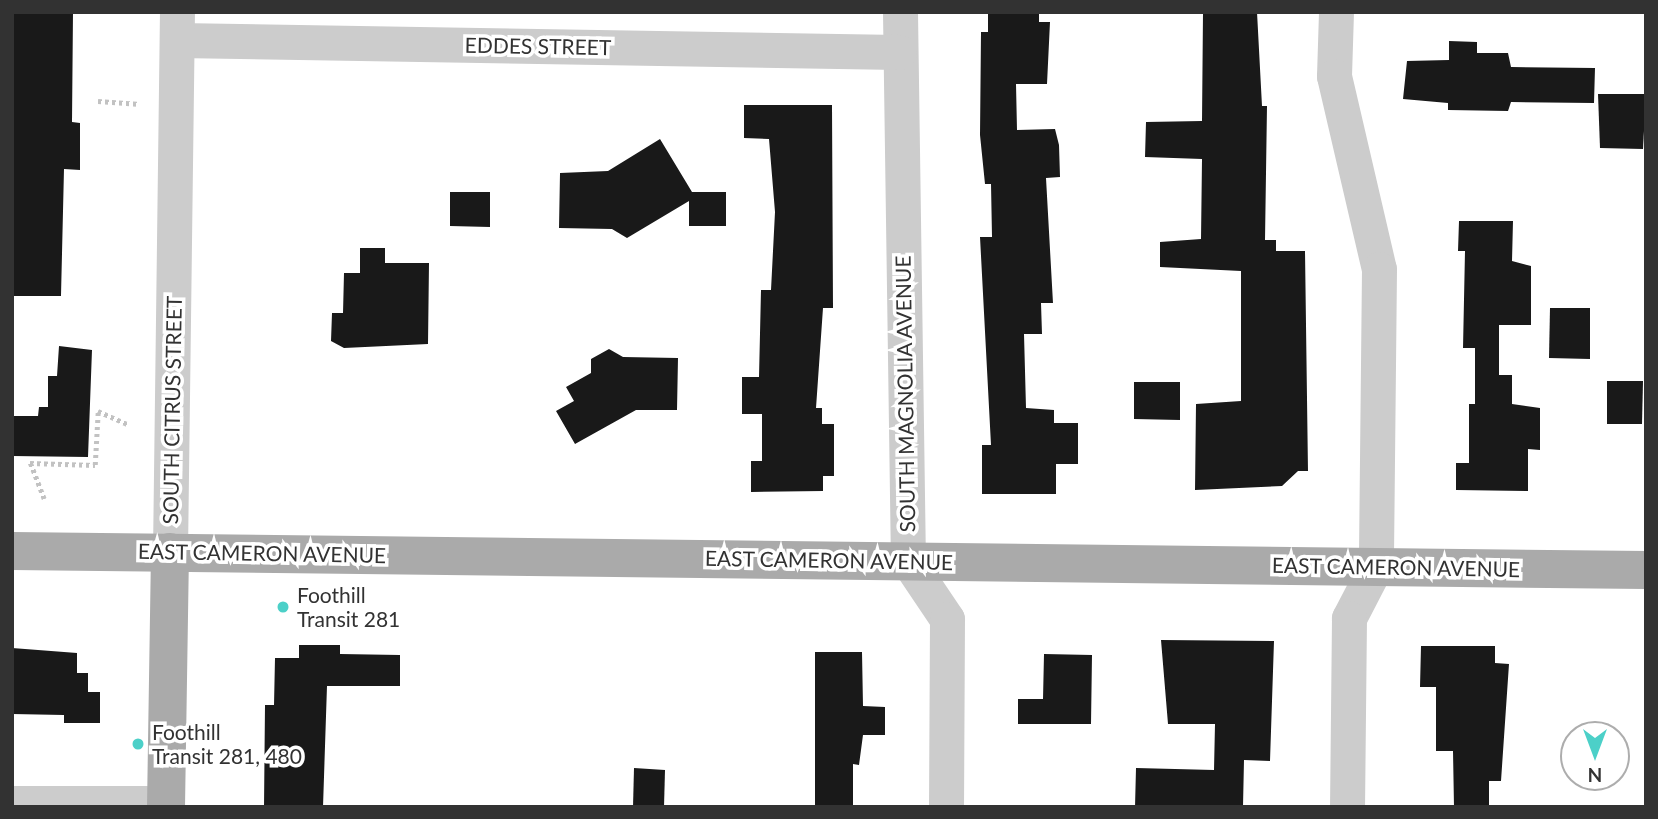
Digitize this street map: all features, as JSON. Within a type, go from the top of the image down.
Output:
[{"type":"main road","name":"EAST CAMERON AVENUE","points":[[12,551],[1646,570]]},
{"type":"main road","name":"SOUTH CITRUS STREET","points":[[166,805],[170,552]]},
{"type":"street","name":"SOUTH MAGNOLIA AVENUE","points":[[900,12],[908,561],[947,620],[946,807]]},
{"type":"street","points":[[1336,12],[1334,76],[1379,270],[1376,566],[1349,618],[1346,807]]},
{"type":"street","name":"EDDES STREET","points":[[177,26],[899,52]]},
{"type":"street","name":"SOUTH CITRUS STREET","points":[[170,552],[177,26]]},
{"type":"street","points":[[12,803],[166,805]]},
{"type":"path","points":[[98,101],[137,104]]},
{"type":"path","points":[[44,499],[30,463],[95,465],[98,411],[127,424]]},
{"type":"building","points":[[12,12],[73,12],[72,122],[80,123],[80,170],[64,169],[61,296],[12,296]]},
{"type":"building","points":[[988,12],[1039,12],[1039,22],[1050,22],[1047,84],[1016,84],[1017,130],[1055,129],[1059,145],[1060,177],[1046,178],[1053,303],[1041,303],[1042,334],[1024,334],[1026,408],[1054,410],[1054,423],[1078,423],[1078,464],[1056,464],[1056,494],[982,494],[982,445],[991,445],[980,237],[992,237],[991,184],[985,184],[980,135],[981,32],[988,32]]},
{"type":"building","points":[[1203,12],[1257,12],[1262,106],[1267,106],[1265,240],[1276,240],[1276,251],[1305,251],[1308,471],[1298,471],[1282,486],[1195,490],[1196,404],[1241,401],[1241,271],[1160,267],[1160,242],[1201,239],[1202,159],[1145,157],[1146,122],[1202,121]]},
{"type":"building","points":[[1449,41],[1477,42],[1477,53],[1508,53],[1511,67],[1595,68],[1594,103],[1511,102],[1508,111],[1448,110],[1448,103],[1403,99],[1407,61],[1449,60]]},
{"type":"building","points":[[1598,94],[1646,94],[1643,149],[1600,148]]},
{"type":"building","points":[[744,105],[832,105],[833,308],[823,308],[816,408],[822,408],[822,424],[834,424],[834,476],[823,476],[823,491],[751,492],[751,461],[762,461],[762,414],[742,414],[742,377],[759,377],[761,290],[771,290],[775,212],[769,139],[744,138]]},
{"type":"building","points":[[660,139],[692,192],[726,192],[726,226],[689,226],[689,201],[627,238],[612,229],[559,228],[560,173],[608,171]]},
{"type":"building","points":[[450,192],[490,192],[490,227],[450,226]]},
{"type":"building","points":[[1459,221],[1513,221],[1512,261],[1531,266],[1531,325],[1499,325],[1499,375],[1512,375],[1512,404],[1540,408],[1540,450],[1528,449],[1528,491],[1456,490],[1456,463],[1469,463],[1469,404],[1475,404],[1475,348],[1463,348],[1465,251],[1458,251]]},
{"type":"building","points":[[360,248],[385,248],[385,263],[429,263],[428,344],[344,348],[331,341],[332,313],[343,313],[344,273],[360,273]]},
{"type":"building","points":[[1550,308],[1590,308],[1590,359],[1549,358]]},
{"type":"building","points":[[59,346],[92,350],[88,457],[12,456],[12,416],[38,416],[39,407],[48,407],[48,376],[57,376]]},
{"type":"building","points":[[609,349],[623,357],[678,358],[677,410],[636,410],[575,444],[556,411],[574,401],[566,387],[591,373],[591,359]]},
{"type":"building","points":[[1607,381],[1643,381],[1642,424],[1607,424]]},
{"type":"building","points":[[1134,382],[1180,382],[1180,420],[1134,419]]},
{"type":"building","points":[[1161,640],[1274,641],[1270,761],[1244,760],[1243,807],[1135,807],[1136,768],[1214,770],[1215,724],[1168,724]]},
{"type":"building","points":[[299,645],[340,645],[340,654],[400,655],[400,686],[327,686],[323,807],[264,807],[265,705],[274,705],[275,658],[299,658]]},
{"type":"building","points":[[1421,646],[1495,646],[1495,663],[1509,664],[1501,781],[1489,781],[1489,807],[1454,807],[1453,751],[1436,751],[1436,687],[1420,687]]},
{"type":"building","points":[[12,648],[77,653],[77,673],[88,673],[88,692],[100,692],[100,723],[64,723],[64,715],[12,714]]},
{"type":"building","points":[[815,652],[862,652],[863,706],[885,707],[885,735],[863,735],[859,765],[853,764],[853,807],[815,807]]},
{"type":"building","points":[[1044,654],[1092,655],[1091,724],[1018,724],[1018,699],[1043,699]]},
{"type":"building","points":[[634,768],[665,770],[664,807],[633,807]]},
{"type":"place","name":"Foothill Transit 281","points":[[283,607]]},
{"type":"place","name":"Foothill Transit 281, 480","points":[[138,744]]}]
